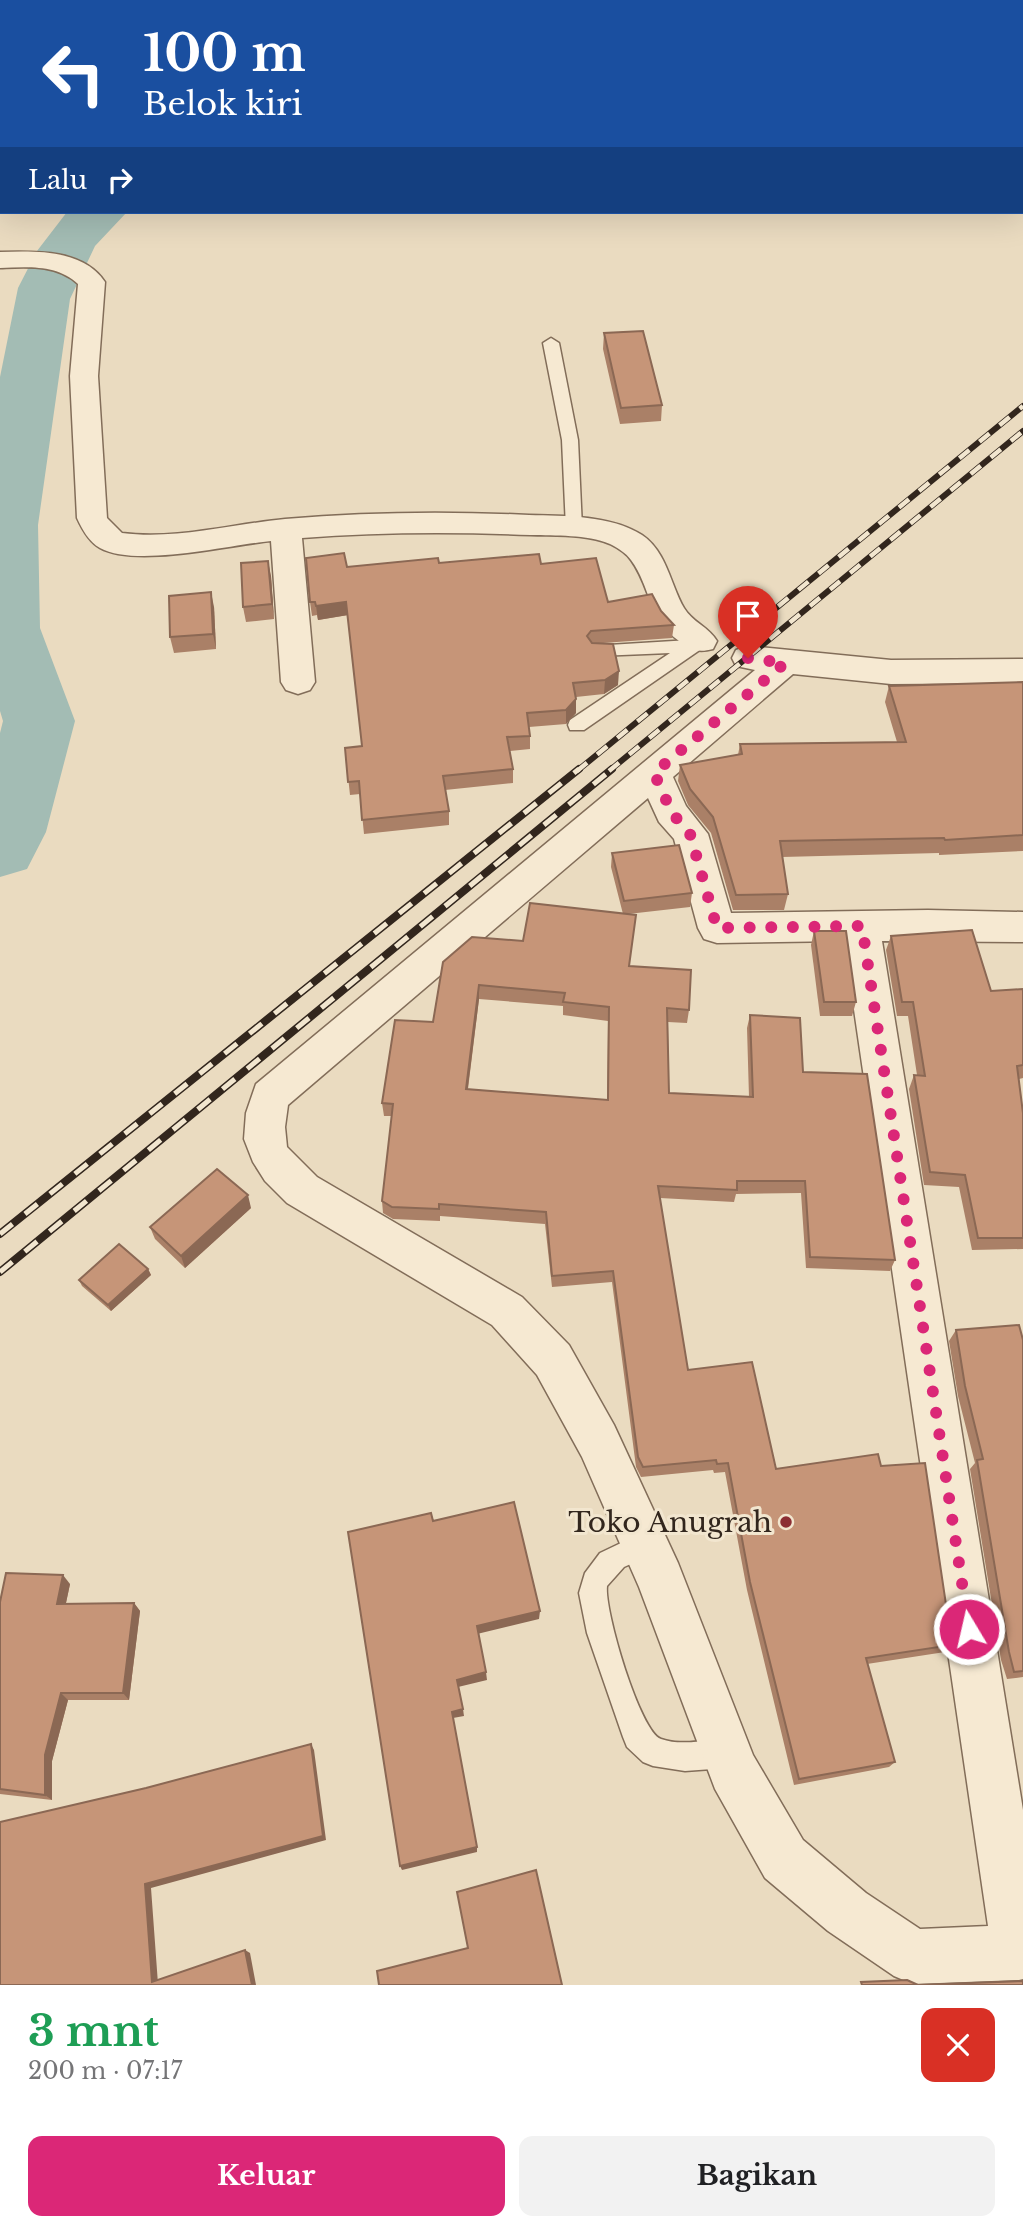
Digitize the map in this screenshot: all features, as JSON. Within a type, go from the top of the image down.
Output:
[{"type":"street","points":[[0,260],[31,259],[70,265],[82,270],[92,282],[84,376],[92,518],[95,527],[113,542],[130,544],[286,529],[463,521],[574,528],[606,533],[630,541],[648,559],[659,592],[674,619],[698,643]]},
{"type":"street","points":[[286,529],[298,682]]},
{"type":"street","points":[[748,658],[891,671],[1023,671]]},
{"type":"street","points":[[785,663],[270,1096],[263,1123],[266,1152],[281,1172],[302,1190],[507,1311],[553,1360],[598,1441],[645,1545],[733,1771],[784,1859],[847,1912],[914,1958],[1021,1953],[862,926]]},
{"type":"street","points":[[654,773],[672,813],[690,834],[717,928],[1023,927]]},
{"type":"lane","points":[[551,343],[570,440],[574,528]]},
{"type":"lane","points":[[598,650],[698,643]]},
{"type":"lane","points":[[578,725],[698,643]]},
{"type":"lane","points":[[645,1545],[612,1557],[593,1584],[593,1608],[637,1737],[653,1752],[685,1757],[726,1754]]},
{"type":"building","points":[[643,331],[662,405],[621,408],[604,333]]},
{"type":"building","points":[[344,553],[347,567],[438,558],[439,563],[539,554],[541,564],[596,558],[608,602],[652,594],[661,611],[674,625],[591,631],[587,636],[592,643],[613,644],[619,671],[605,680],[573,683],[576,699],[566,710],[527,713],[530,736],[507,737],[513,769],[443,776],[449,811],[362,820],[359,781],[348,782],[345,748],[362,746],[346,602],[316,606],[315,602],[310,602],[306,558]]},
{"type":"building","points":[[268,561],[272,604],[243,607],[241,563]]},
{"type":"building","points":[[211,592],[213,634],[170,637],[169,596]]},
{"type":"building","points":[[1023,682],[1023,835],[945,840],[780,841],[788,894],[736,895],[713,817],[690,789],[680,765],[742,754],[740,744],[906,742],[889,686]]},
{"type":"building","points":[[679,845],[692,893],[624,901],[612,853]]},
{"type":"building","points":[[530,903],[636,915],[629,966],[691,970],[689,1010],[667,1008],[669,1093],[753,1097],[750,1015],[800,1018],[803,1072],[867,1074],[895,1260],[810,1257],[805,1181],[737,1181],[737,1190],[658,1186],[688,1370],[752,1362],[776,1469],[878,1454],[881,1466],[925,1463],[952,1645],[866,1658],[895,1762],[799,1779],[750,1582],[728,1463],[717,1464],[716,1460],[643,1467],[638,1457],[613,1271],[552,1276],[546,1212],[439,1204],[439,1209],[392,1207],[382,1201],[393,1104],[382,1103],[395,1020],[433,1022],[443,962],[472,937],[523,941]],"holes":[[[479,985],[565,993],[563,1002],[609,1007],[608,1100],[466,1089]]]},
{"type":"building","points":[[972,930],[991,991],[1023,989],[1023,1065],[1017,1066],[1023,1113],[1023,1238],[978,1238],[965,1175],[930,1172],[914,1075],[925,1076],[913,1002],[902,1002],[891,936]]},
{"type":"building","points":[[814,931],[846,931],[856,1002],[824,1002]]},
{"type":"building","points":[[217,1169],[248,1195],[181,1256],[150,1227]]},
{"type":"building","points":[[119,1244],[148,1269],[108,1305],[79,1280]]},
{"type":"building","points":[[1019,1325],[1023,1340],[1023,1671],[1014,1672],[977,1460],[983,1459],[965,1386],[956,1330]]},
{"type":"building","points":[[514,1502],[540,1611],[477,1626],[486,1672],[457,1680],[463,1709],[452,1712],[477,1847],[400,1866],[348,1532],[431,1513],[433,1521]]},
{"type":"building","points":[[6,1573],[63,1575],[57,1604],[134,1603],[123,1693],[61,1693],[45,1755],[45,1795],[0,1789],[0,1602]]},
{"type":"building","points":[[311,1744],[323,1836],[145,1884],[152,1982],[245,1950],[252,1985],[0,1985],[0,1822],[146,1788]]},
{"type":"building","points":[[536,1870],[562,1985],[379,1985],[377,1971],[468,1948],[457,1892]]},
{"type":"building","points":[[907,1980],[918,1985],[862,1985],[861,1982]]},
{"type":"building","points":[[1023,1981],[1023,1985],[918,1985]]},
{"type":"waterway","points":[[0,848],[9,832],[39,721],[6,628],[6,525],[42,299],[57,263],[73,238],[97,214]]},
{"type":"railway","points":[[577,771],[1023,406]]},
{"type":"railway","points":[[609,771],[1023,431]]},
{"type":"railway","points":[[0,1234],[579,769]]},
{"type":"railway","points":[[0,1272],[612,769]]},
{"type":"place","name":"Toko Anugrah","points":[[786,1522]]},
{"type":"route","points":[[748,658],[785,663],[654,773],[672,813],[690,834],[717,928],[862,926],[969,1629]]}]
